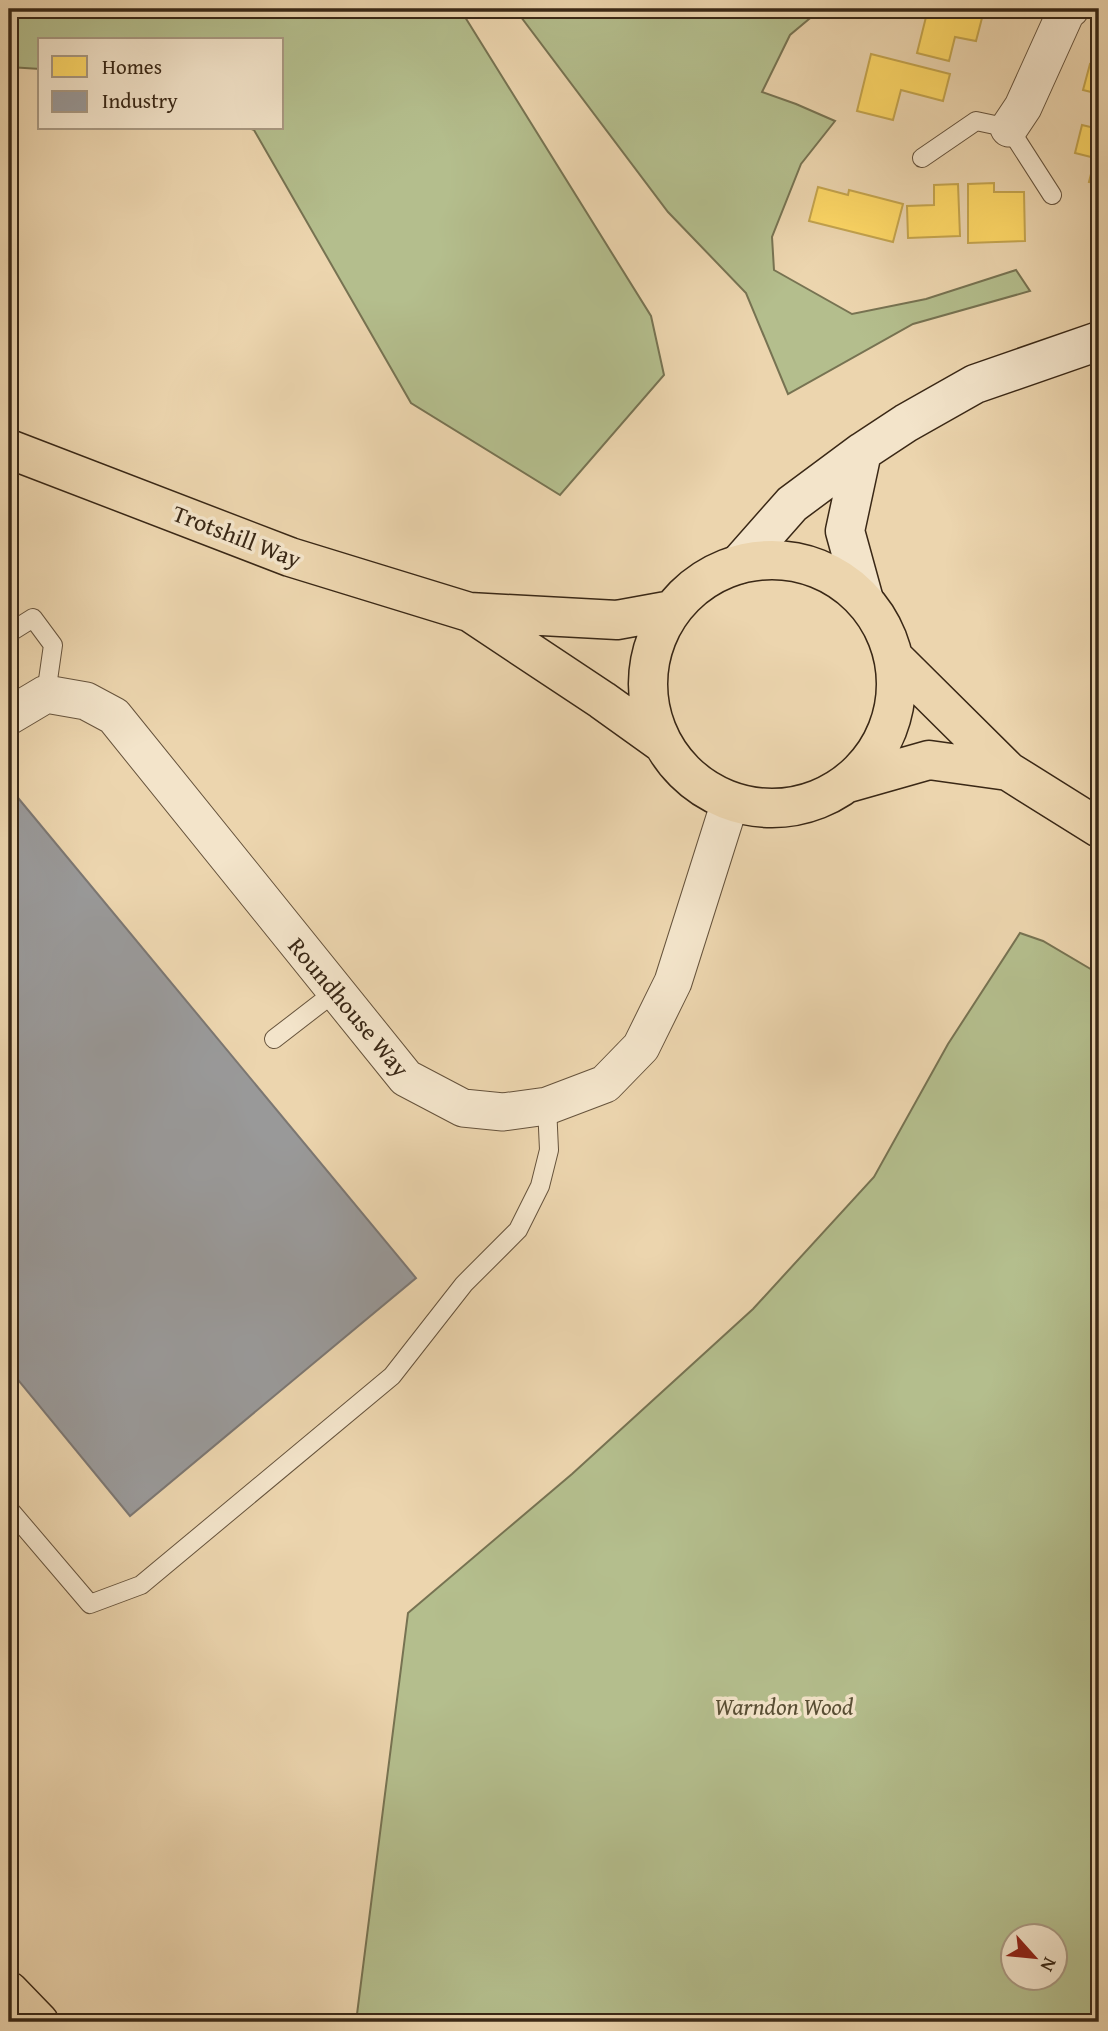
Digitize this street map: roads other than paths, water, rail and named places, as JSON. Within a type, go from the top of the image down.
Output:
[{"type":"main road","name":"Trotshill Way","points":[[9,449],[290,557],[469,612],[617,620],[672,610]]},
{"type":"main road","points":[[848,783],[873,758],[889,727],[896,692],[893,657],[883,627],[864,600],[838,579],[807,565],[773,560],[739,564],[714,574],[691,590],[672,610],[655,641],[648,675],[649,710],[662,743],[679,768],[703,789],[730,802],[771,810],[811,803],[848,783],[929,760],[1008,771]]},
{"type":"main road","name":"Trotshill Way","points":[[469,612],[662,743]]},
{"type":"main road","points":[[893,657],[1008,771],[1099,828]]},
{"type":"main road","points":[[9,1991],[39,2022]]},
{"type":"street","points":[[1009,128],[1023,107],[1066,12],[1070,9]]},
{"type":"street","points":[[739,564],[792,505],[862,452],[906,423],[975,384],[1099,341]]},
{"type":"street","points":[[862,452],[845,531],[864,600]]},
{"type":"street","points":[[9,716],[46,694]]},
{"type":"street","name":"Roundhouse Way","points":[[46,694],[86,701],[114,716],[405,1078],[463,1108],[503,1112],[547,1106],[605,1084],[641,1047],[673,982],[730,802]]},
{"type":"lane","points":[[922,158],[976,121],[1009,128],[1052,195]]},
{"type":"lane","points":[[9,633],[33,618],[53,645],[46,694]]},
{"type":"lane","points":[[274,1039],[335,992]]},
{"type":"lane","points":[[9,1509],[90,1604],[141,1585],[392,1376],[464,1284],[518,1230],[540,1186],[549,1150],[547,1106]]},
{"type":"park label","name":"Warndon Wood","points":[[784,1706]]}]
